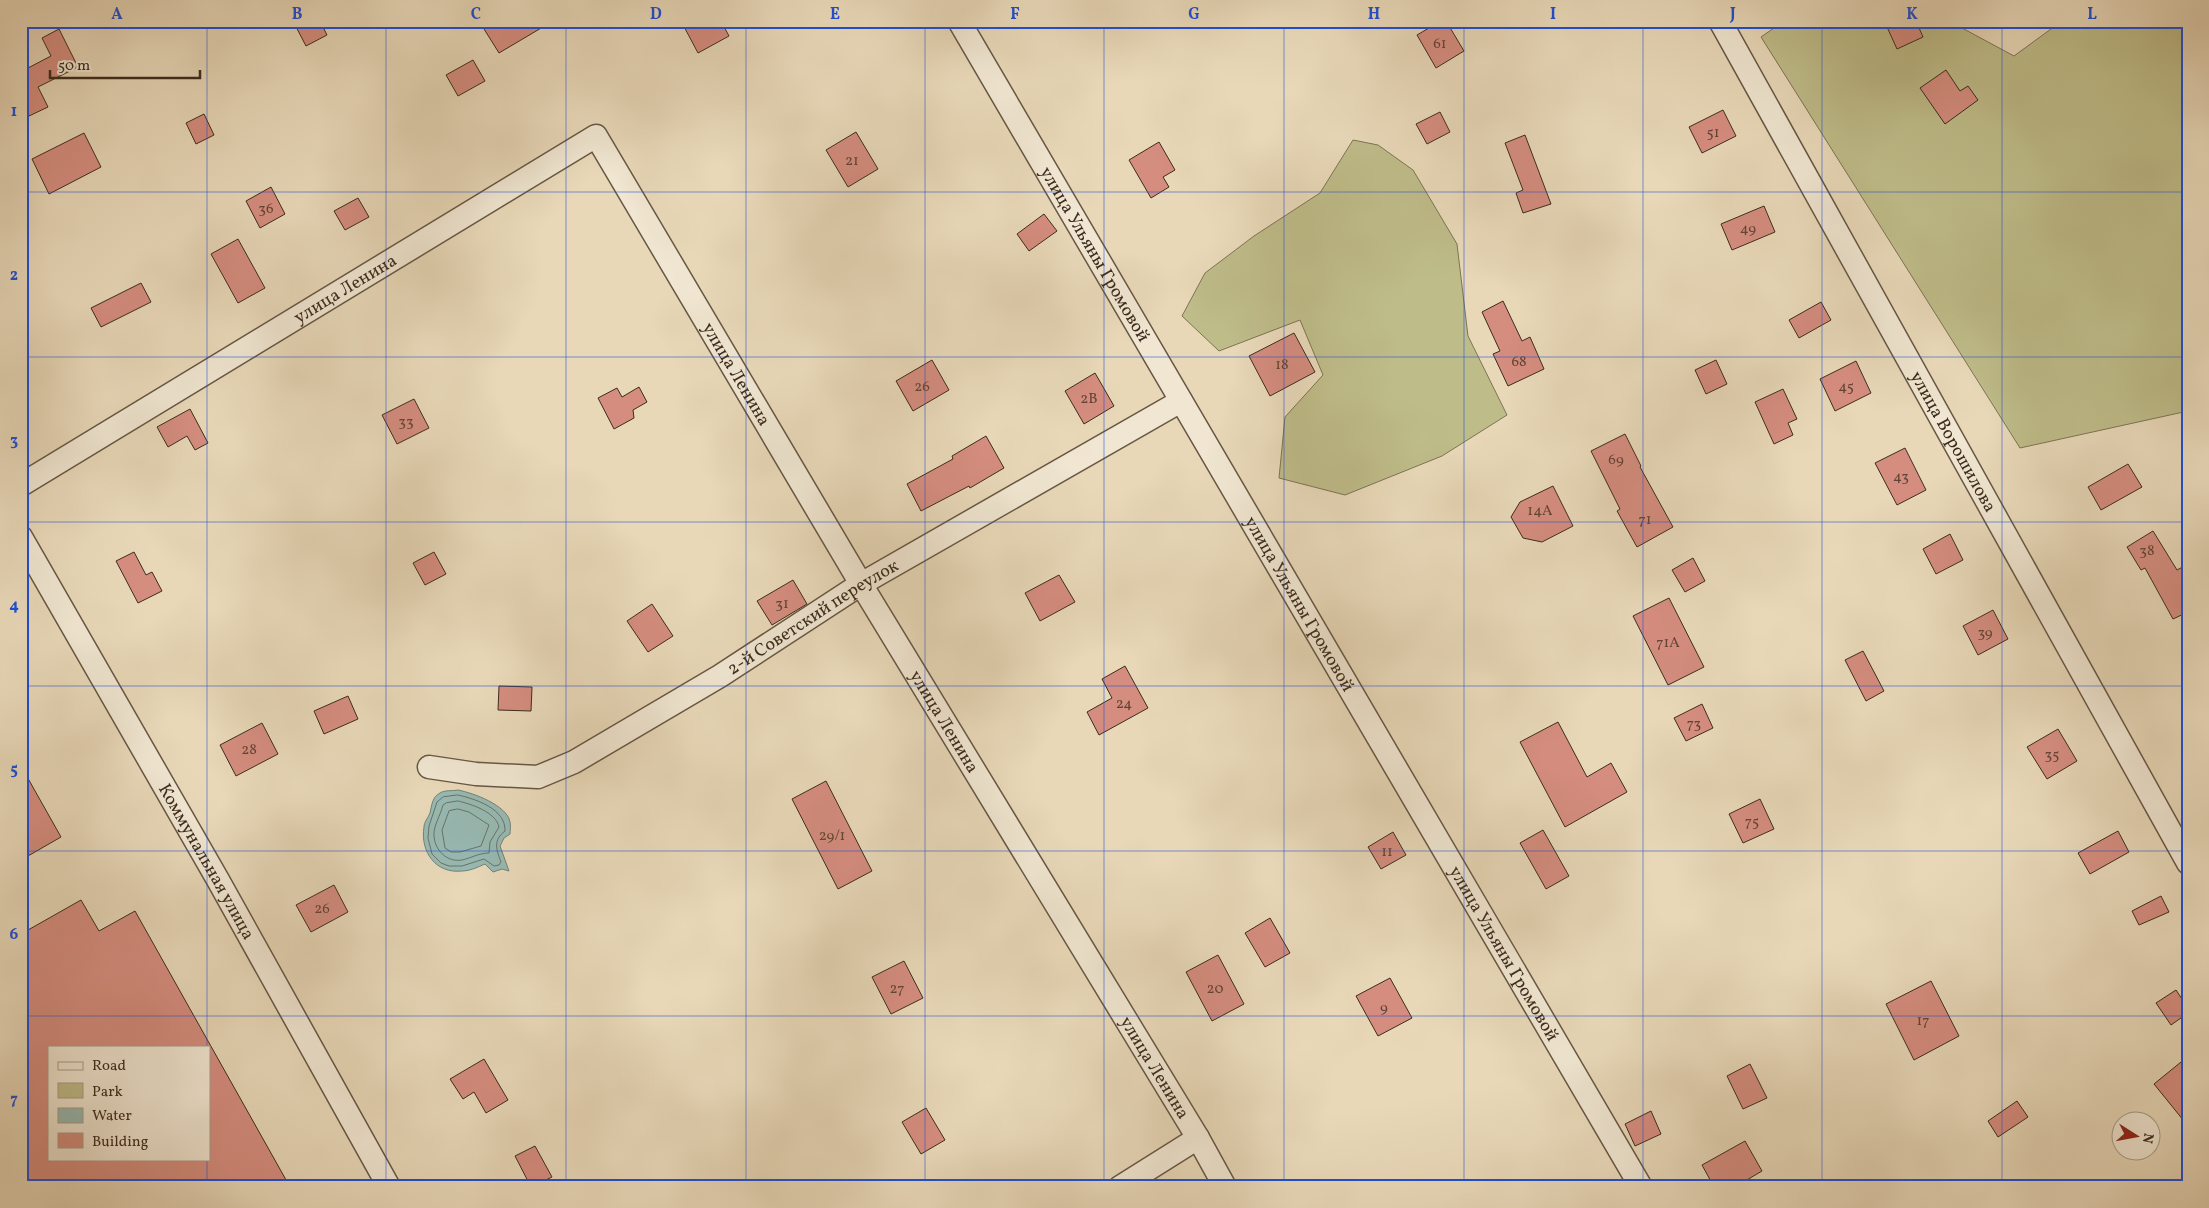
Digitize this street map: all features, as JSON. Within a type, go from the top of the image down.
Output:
[{"type":"street","name":"улица Ульяны Громовой","points":[[959,21],[1641,1187]]},
{"type":"street","name":"улица Ворошилова","points":[[1720,21],[2188,863]]},
{"type":"street","name":"улица Ленина","points":[[21,485],[596,136],[861,584],[1198,1138],[1225,1187]]},
{"type":"street","name":"2-й Советский переулок","points":[[429,767],[476,774],[538,777],[574,762],[712,680],[861,584],[1182,401]]},
{"type":"street","name":"Коммунальная улица","points":[[21,537],[218,880],[389,1187]]},
{"type":"street","points":[[1120,1187],[1198,1138]]},
{"type":"green space","points":[[1784,21],[1949,21],[2014,56],[2062,21],[2188,21],[2188,411],[2020,448],[1761,37]]},
{"type":"green space","points":[[1353,140],[1378,145],[1413,170],[1457,244],[1468,336],[1507,415],[1442,456],[1345,495],[1279,478],[1285,417],[1323,375],[1300,320],[1219,351],[1182,316],[1205,273],[1254,236],[1320,193]]},
{"type":"water","points":[[458,790],[496,805],[508,816],[510,834],[504,838],[500,846],[509,871],[502,869],[493,872],[485,864],[474,869],[453,871],[437,865],[427,853],[423,836],[424,825],[434,799],[442,792]]},
{"type":"building","points":[[293,21],[320,21],[327,35],[306,46]]},
{"type":"building","points":[[497,21],[553,21],[499,53],[484,29]]},
{"type":"building","points":[[681,21],[721,21],[729,36],[698,53]]},
{"type":"building","points":[[1441,21],[1446,21],[1464,51],[1436,68],[1417,35]]},
{"type":"building","points":[[1900,21],[1916,21],[1923,37],[1897,49],[1887,27]]},
{"type":"building","points":[[59,29],[78,67],[38,87],[48,107],[29,116],[21,101],[21,54],[28,68],[51,56],[42,38]]},
{"type":"building","points":[[473,60],[485,81],[458,96],[446,75]]},
{"type":"building","points":[[1946,70],[1960,91],[1968,86],[1978,100],[1945,124],[1920,88]]},
{"type":"building","points":[[1723,110],[1736,136],[1702,153],[1689,127]]},
{"type":"building","points":[[1440,112],[1450,132],[1427,144],[1416,124]]},
{"type":"building","points":[[204,114],[214,135],[196,144],[186,123]]},
{"type":"building","points":[[856,132],[878,169],[848,187],[826,150]]},
{"type":"building","points":[[84,133],[101,167],[49,194],[32,159]]},
{"type":"building","points":[[1525,135],[1551,204],[1523,213],[1516,193],[1523,190],[1505,143]]},
{"type":"building","points":[[1159,142],[1175,170],[1163,177],[1169,187],[1151,198],[1129,160]]},
{"type":"building","points":[[271,187],[285,214],[260,228],[246,201]]},
{"type":"building","points":[[358,198],[369,217],[345,230],[334,211]]},
{"type":"building","points":[[1764,206],[1775,232],[1732,250],[1721,224]]},
{"type":"building","points":[[1044,214],[1057,231],[1029,251],[1017,234]]},
{"type":"building","points":[[238,239],[265,288],[238,303],[211,254]]},
{"type":"building","points":[[141,283],[151,302],[101,327],[91,308]]},
{"type":"building","points":[[1503,301],[1522,341],[1530,337],[1544,369],[1508,386],[1493,354],[1500,351],[1482,312]]},
{"type":"building","points":[[1821,302],[1831,320],[1799,338],[1789,320]]},
{"type":"building","points":[[1294,333],[1315,372],[1270,396],[1249,356]]},
{"type":"building","points":[[932,360],[949,390],[913,411],[896,381]]},
{"type":"building","points":[[1716,360],[1727,384],[1706,394],[1695,370]]},
{"type":"building","points":[[1856,361],[1871,393],[1835,411],[1820,379]]},
{"type":"building","points":[[1095,373],[1114,406],[1084,424],[1065,391]]},
{"type":"building","points":[[639,387],[647,402],[633,410],[634,418],[614,429],[598,398],[617,388],[622,397]]},
{"type":"building","points":[[1783,389],[1797,419],[1788,423],[1793,435],[1774,444],[1755,402]]},
{"type":"building","points":[[414,399],[429,428],[397,444],[382,415]]},
{"type":"building","points":[[190,409],[208,443],[195,450],[187,436],[168,447],[157,427]]},
{"type":"building","points":[[1625,434],[1640,467],[1673,527],[1637,547],[1617,511],[1620,509],[1591,451]]},
{"type":"building","points":[[986,436],[1004,468],[970,488],[969,486],[921,511],[907,484],[953,459],[952,456]]},
{"type":"building","points":[[1905,448],[1926,490],[1897,505],[1875,463]]},
{"type":"building","points":[[2128,464],[2142,487],[2101,510],[2088,487]]},
{"type":"building","points":[[1553,486],[1573,526],[1542,542],[1523,538],[1511,517],[1520,502]]},
{"type":"building","points":[[2153,531],[2177,570],[2188,564],[2188,612],[2173,619],[2145,568],[2141,570],[2127,547]]},
{"type":"building","points":[[1950,534],[1963,560],[1936,574],[1923,549]]},
{"type":"building","points":[[134,552],[146,575],[152,572],[162,591],[138,603],[116,561]]},
{"type":"building","points":[[434,552],[446,574],[425,585],[413,563]]},
{"type":"building","points":[[1693,558],[1705,581],[1685,592],[1672,570]]},
{"type":"building","points":[[1059,575],[1075,602],[1040,621],[1025,593]]},
{"type":"building","points":[[793,580],[807,604],[772,625],[757,601]]},
{"type":"building","points":[[1669,598],[1704,667],[1668,685],[1633,616]]},
{"type":"building","points":[[652,604],[673,636],[648,652],[627,621]]},
{"type":"building","points":[[1993,610],[2008,639],[1978,655],[1963,626]]},
{"type":"building","points":[[1863,651],[1884,691],[1866,701],[1845,660]]},
{"type":"building","points":[[1125,666],[1148,708],[1099,735],[1087,712],[1112,698],[1102,679]]},
{"type":"building","points":[[499,686],[532,687],[531,711],[498,710]]},
{"type":"building","points":[[348,696],[358,719],[324,734],[314,711]]},
{"type":"building","points":[[1702,704],[1713,728],[1686,741],[1674,718]]},
{"type":"building","points":[[1558,722],[1587,777],[1611,763],[1627,792],[1565,827],[1520,742]]},
{"type":"building","points":[[262,723],[278,754],[236,776],[220,745]]},
{"type":"building","points":[[2058,729],[2077,761],[2047,779],[2027,747]]},
{"type":"building","points":[[21,766],[61,837],[21,860]]},
{"type":"building","points":[[826,781],[872,871],[838,889],[792,799]]},
{"type":"building","points":[[1760,799],[1774,829],[1743,843],[1729,814]]},
{"type":"building","points":[[1543,830],[1569,876],[1546,889],[1520,843]]},
{"type":"building","points":[[2118,831],[2129,852],[2090,874],[2078,853]]},
{"type":"building","points":[[1393,832],[1406,855],[1381,869],[1368,847]]},
{"type":"building","points":[[334,885],[348,912],[311,932],[296,905]]},
{"type":"building","points":[[2161,896],[2169,912],[2139,925],[2132,911]]},
{"type":"building","points":[[81,900],[99,931],[135,911],[290,1187],[21,1187],[21,934]]},
{"type":"building","points":[[1270,918],[1290,953],[1265,967],[1245,933]]},
{"type":"building","points":[[1218,955],[1244,1004],[1212,1021],[1186,972]]},
{"type":"building","points":[[904,961],[923,998],[891,1014],[872,977]]},
{"type":"building","points":[[1390,978],[1412,1018],[1378,1036],[1356,996]]},
{"type":"building","points":[[1931,981],[1959,1036],[1914,1060],[1886,1004]]},
{"type":"building","points":[[2176,990],[2188,1008],[2188,1013],[2171,1025],[2156,1003]]},
{"type":"building","points":[[484,1059],[508,1100],[486,1113],[474,1092],[463,1099],[450,1079]]},
{"type":"building","points":[[2181,1062],[2188,1070],[2188,1126],[2154,1084]]},
{"type":"building","points":[[1750,1064],[1767,1098],[1743,1109],[1727,1076]]},
{"type":"building","points":[[2017,1101],[2028,1117],[1998,1137],[1988,1121]]},
{"type":"building","points":[[926,1108],[945,1140],[921,1154],[902,1122]]},
{"type":"building","points":[[1651,1111],[1661,1134],[1635,1146],[1625,1124]]},
{"type":"building","points":[[1745,1141],[1762,1171],[1735,1187],[1714,1187],[1702,1165]]},
{"type":"building","points":[[535,1146],[552,1177],[531,1187],[515,1156]]}]
